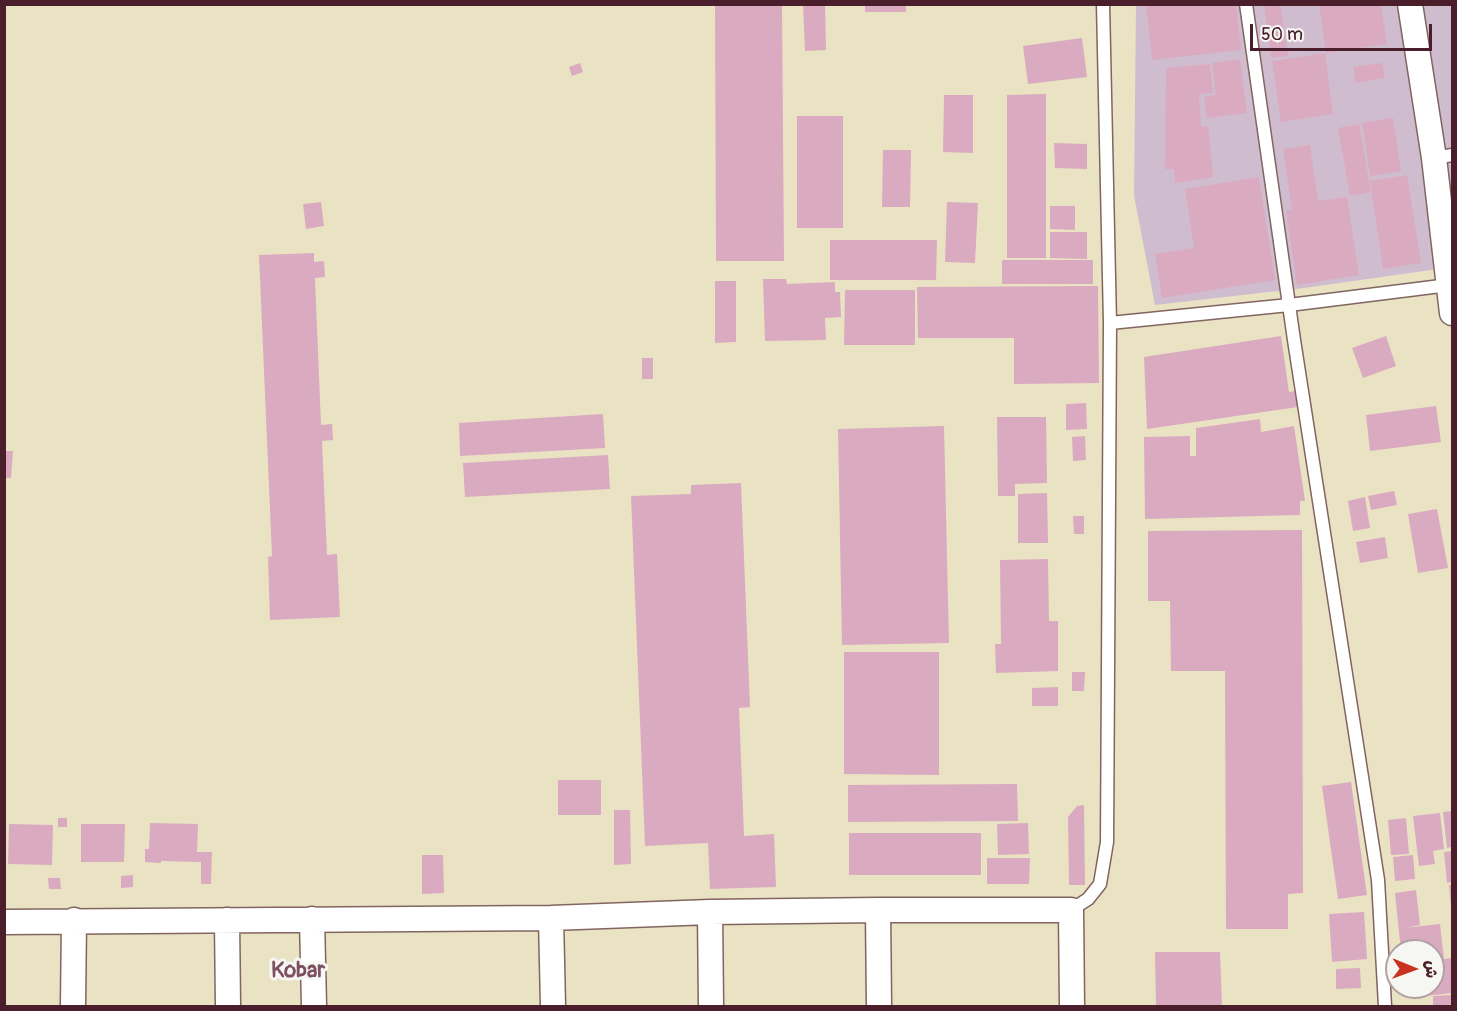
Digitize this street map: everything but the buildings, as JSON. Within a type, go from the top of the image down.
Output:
[{"type":"street","points":[[1410,4],[1443,156],[1452,313]]},
{"type":"street","points":[[878,910],[879,1006]]},
{"type":"street","points":[[4,922],[551,918],[710,912],[878,910],[1071,910],[1072,1006]]},
{"type":"street","points":[[710,912],[711,1006]]},
{"type":"street","points":[[551,918],[553,1006]]},
{"type":"street","points":[[312,919],[314,1006]]},
{"type":"street","points":[[73,1006],[74,920]]},
{"type":"street","points":[[227,920],[228,1006]]},
{"type":"lane","points":[[1071,910],[1088,899],[1100,884],[1107,842],[1110,323],[1103,4]]},
{"type":"lane","points":[[1246,4],[1289,305],[1378,880],[1384,1006]]},
{"type":"lane","points":[[1110,323],[1289,305],[1449,285]]},
{"type":"shaded area","points":[[1136,5],[1452,5],[1452,267],[1304,288],[1155,305],[1134,195]]},
{"type":"district","name":"Kobar","points":[[298,971]]}]
